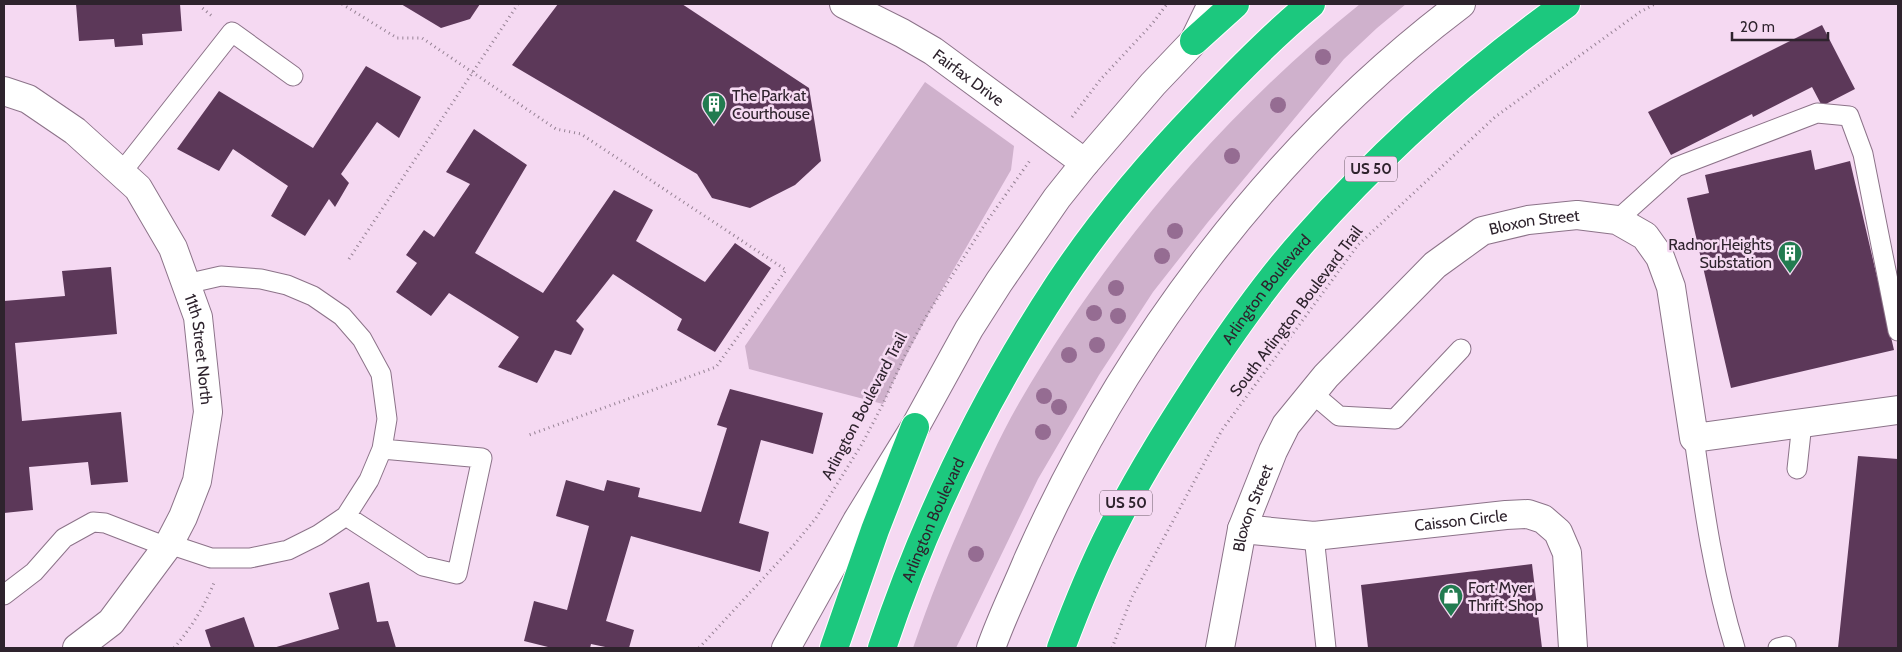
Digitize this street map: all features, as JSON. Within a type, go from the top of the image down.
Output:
[{"type":"highway","points":[[1194,41],[1235,4]]},
{"type":"highway","name":"Arlington Boulevard","points":[[882,648],[919,546],[948,481],[997,386],[1060,283],[1131,187],[1172,140],[1261,48],[1311,4]]},
{"type":"highway","name":"Arlington Boulevard","points":[[1060,648],[1087,583],[1140,476],[1171,424],[1234,329],[1269,283],[1311,232],[1390,149],[1474,74],[1566,4]]},
{"type":"highway","points":[[834,648],[860,570],[915,428]]},
{"type":"street","name":"Fairfax Drive","points":[[844,4],[933,51],[1085,163]]},
{"type":"street","points":[[786,648],[858,521],[915,428],[969,329],[999,282],[1057,198],[1085,163],[1140,98],[1194,41],[1212,4]]},
{"type":"street","points":[[991,648],[1034,547],[1083,448],[1113,397],[1175,304],[1235,225],[1304,146],[1397,57],[1461,4]]},
{"type":"street","name":"11th Street North","points":[[4,91],[28,99],[75,131],[138,188],[173,248],[198,317],[208,412],[197,481],[183,517],[168,546],[111,622],[77,648]]},
{"type":"street","name":"Bloxon Street","points":[[1220,648],[1242,529],[1273,451],[1286,425],[1326,376],[1435,265],[1482,231],[1528,220],[1577,215],[1617,220],[1645,236],[1660,257],[1671,287],[1694,438]]},
{"type":"street","points":[[1694,438],[1898,410]]},
{"type":"street","name":"Caisson Circle","points":[[1242,529],[1314,536],[1528,514],[1543,520],[1558,532],[1567,553],[1573,648]]},
{"type":"lane","points":[[121,173],[232,32],[293,76]]},
{"type":"lane","points":[[1617,220],[1676,167],[1817,113],[1849,116],[1863,154],[1898,331]]},
{"type":"lane","points":[[4,595],[34,572],[64,538],[93,522],[114,526],[168,546],[211,558],[250,558],[288,550],[318,535],[346,516],[370,480],[382,449],[386,419],[381,374],[362,339],[342,316],[312,296],[261,278],[221,276],[186,284]]},
{"type":"lane","points":[[1312,393],[1339,416],[1395,420],[1462,349]]},
{"type":"lane","points":[[1797,470],[1802,423]]},
{"type":"lane","points":[[1694,438],[1702,494],[1724,614],[1735,648]]},
{"type":"lane","points":[[346,516],[423,566],[457,574],[482,458],[382,449]]},
{"type":"lane","points":[[1314,536],[1326,648]]},
{"type":"path","points":[[342,4],[396,38],[422,38],[556,129],[581,134],[786,270],[716,367],[529,436]]},
{"type":"path","points":[[349,259],[518,4]]},
{"type":"path","points":[[1074,115],[1094,87],[1152,24],[1167,4]]},
{"type":"path","name":"South Arlington Boulevard Trail","points":[[1112,648],[1132,597],[1222,430],[1358,244],[1495,117],[1640,12],[1655,4]]},
{"type":"path","name":"Arlington Boulevard Trail","points":[[699,648],[794,546],[816,518],[862,444],[883,404],[904,357],[927,315],[985,224],[1030,160]]},
{"type":"path","points":[[174,648],[187,633],[204,606],[215,580]]},
{"type":"shaded area","points":[[1360,4],[1406,4],[1344,59],[1208,222],[1153,292],[1099,375],[1038,479],[956,648],[913,648],[945,562],[998,443],[1019,403],[1053,347],[1090,292],[1129,239],[1215,139],[1261,91]]},
{"type":"shaded area","points":[[925,82],[1014,146],[1011,170],[928,315],[883,404],[749,369],[745,346]]},
{"type":"building","points":[[76,4],[180,4],[182,31],[142,34],[143,45],[115,47],[114,39],[79,41]]},
{"type":"building","points":[[401,4],[480,4],[470,19],[441,28]]},
{"type":"building","name":"The Park at Courthouse","points":[[558,4],[682,4],[809,88],[821,161],[795,185],[750,208],[712,198],[697,174],[512,65]]},
{"type":"building","points":[[1822,25],[1855,89],[1822,106],[1812,87],[1753,117],[1752,114],[1671,155],[1648,112]]},
{"type":"building","points":[[366,66],[421,97],[399,138],[377,122],[341,174],[349,183],[335,207],[329,199],[305,236],[271,216],[288,186],[233,149],[219,171],[177,149],[219,91],[313,148]]},
{"type":"building","points":[[474,129],[527,165],[475,253],[543,293],[614,190],[653,210],[636,241],[705,282],[735,243],[771,268],[715,352],[677,330],[682,319],[613,274],[576,321],[584,329],[571,355],[555,350],[537,383],[498,367],[519,337],[449,293],[431,316],[396,292],[417,263],[406,255],[424,230],[434,237],[470,184],[446,172]]},
{"type":"building","name":"Radnor Heights Substation","points":[[1811,150],[1815,170],[1850,161],[1894,350],[1731,388],[1687,198],[1709,193],[1705,175]]},
{"type":"building","points":[[111,267],[117,334],[15,343],[22,421],[121,412],[128,482],[91,485],[88,462],[29,467],[33,510],[4,513],[4,301],[65,296],[62,271]]},
{"type":"building","points":[[730,389],[823,413],[813,454],[761,440],[739,523],[769,532],[760,572],[631,536],[606,621],[634,630],[629,648],[610,648],[591,644],[590,648],[552,648],[524,641],[534,601],[567,610],[589,526],[556,516],[566,480],[604,491],[607,480],[640,488],[638,497],[701,512],[727,428],[717,425]]},
{"type":"building","points":[[1858,456],[1898,459],[1898,648],[1838,648]]},
{"type":"building","name":"Fort Myer Thrift Shop","points":[[1532,564],[1542,648],[1368,648],[1361,585]]},
{"type":"building","points":[[369,582],[377,622],[388,621],[396,648],[273,648],[339,629],[329,593]]},
{"type":"building","points":[[244,617],[255,648],[211,648],[205,630]]},
{"type":"place","name":"The Park at Courthouse","points":[[714,125]]},
{"type":"place","name":"Radnor Heights Substation","points":[[1790,274]]},
{"type":"place","name":"Fort Myer Thrift Shop","points":[[1451,617]]}]
